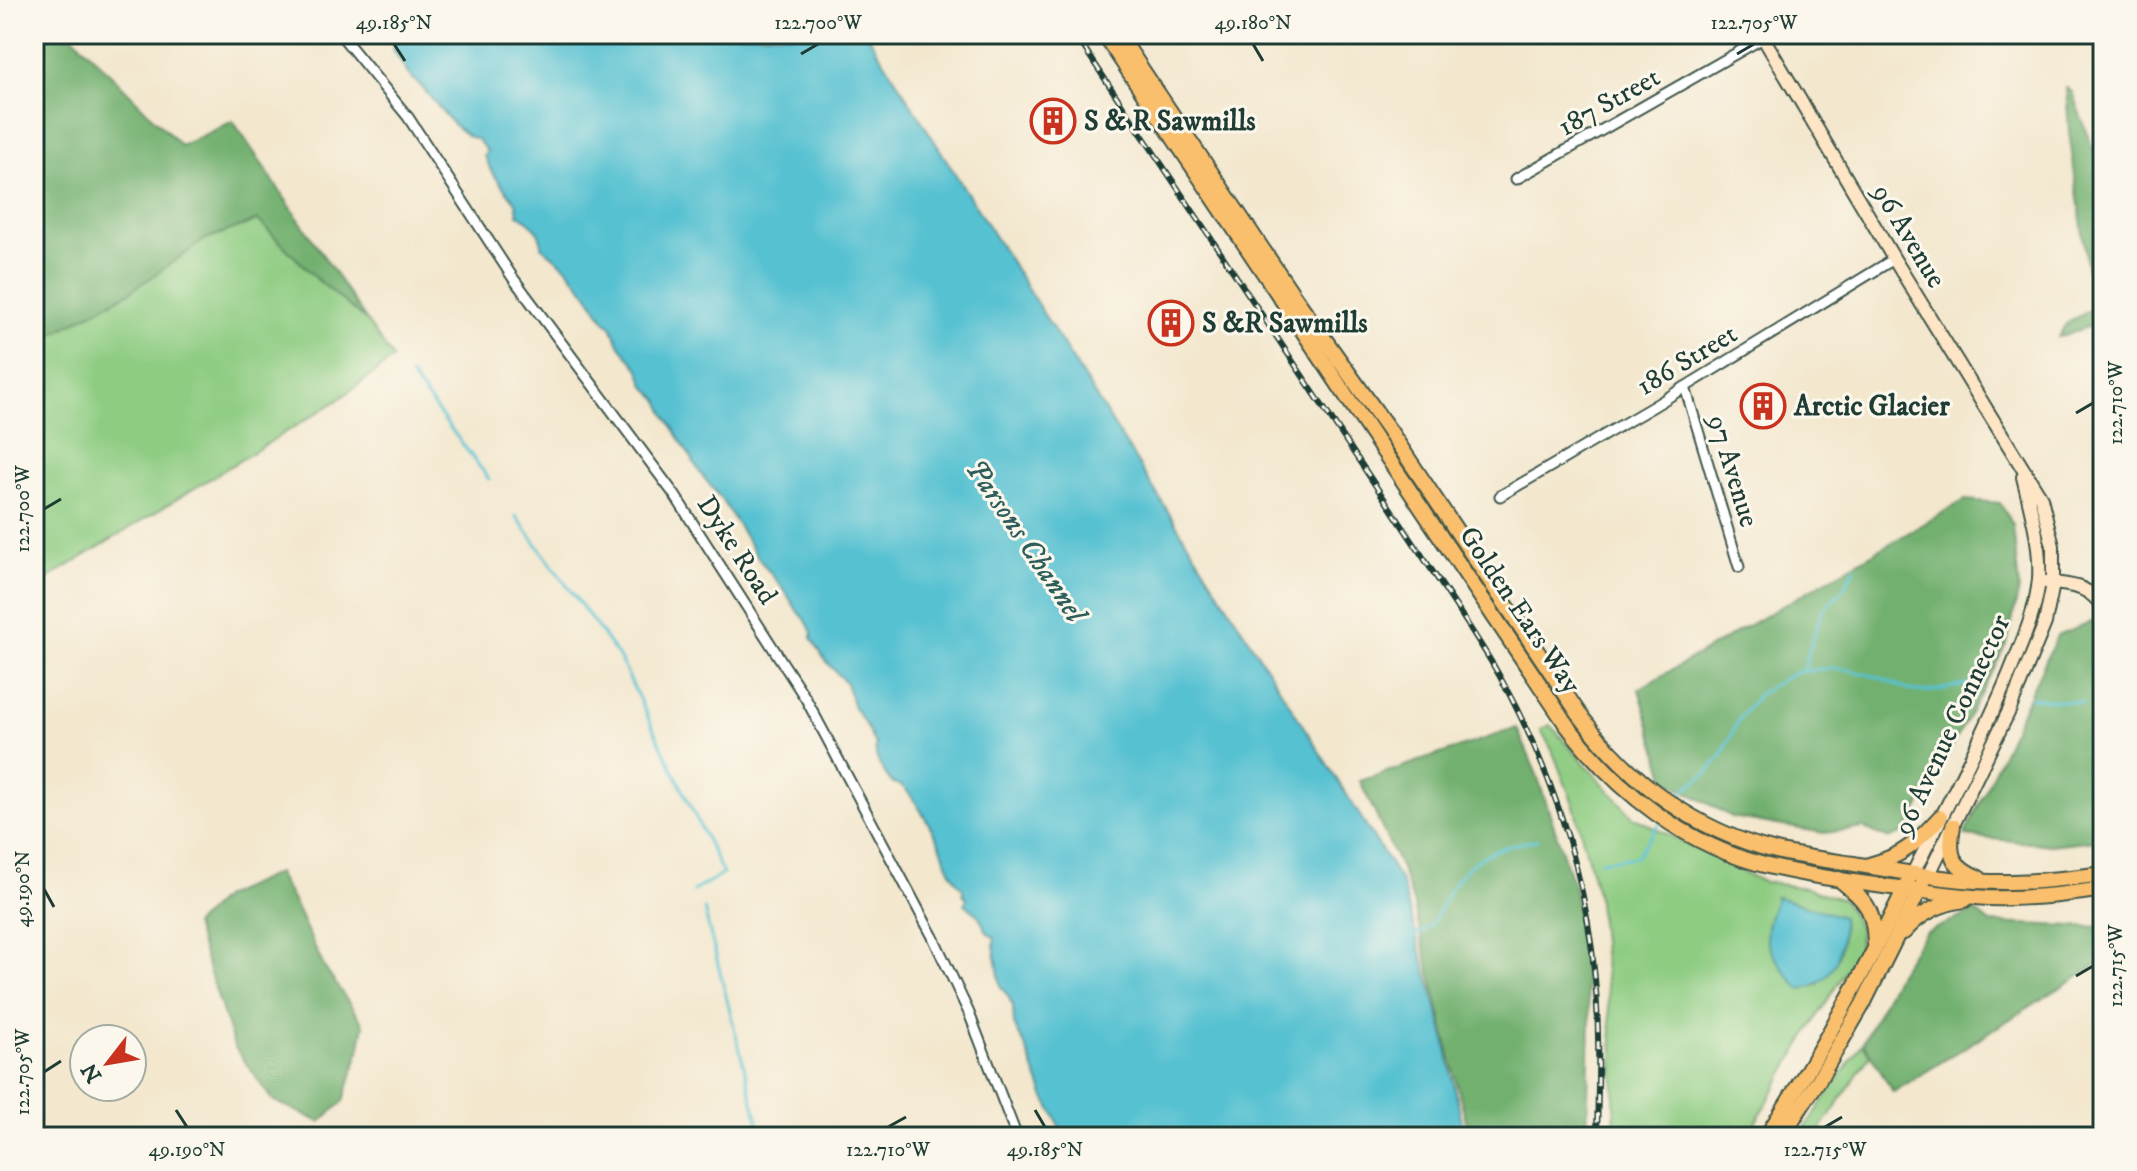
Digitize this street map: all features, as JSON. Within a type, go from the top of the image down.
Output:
[{"type":"main road","name":"Golden Ears Way","points":[[1104,34],[1566,724],[1623,788],[1672,824],[1720,849],[1771,866],[1838,879],[1912,885],[1985,898],[2037,897],[2103,889]]},
{"type":"main road","name":"Golden Ears Way","points":[[1118,34],[1579,714],[1620,763],[1675,808],[1727,835],[1775,851],[1866,866],[1912,885]]},
{"type":"main road","name":"96 Avenue","points":[[1762,36],[2041,498],[2053,546],[2053,584]]},
{"type":"main road","name":"96 Avenue","points":[[2019,462],[2035,529],[2039,581]]},
{"type":"main road","points":[[2039,581],[2083,588],[2093,594],[2103,607]]},
{"type":"main road","name":"96 Avenue Connector","points":[[1928,876],[1946,822],[2026,633],[2039,581]]},
{"type":"main road","name":"96 Avenue Connector","points":[[1912,885],[2009,711],[2045,623],[2053,584]]},
{"type":"main road","points":[[1866,866],[1900,854],[1946,822],[1955,862],[1966,872],[1987,882]]},
{"type":"main road","name":"Golden Ears Way","points":[[1912,885],[1928,876],[1987,882],[2037,881],[2103,874]]},
{"type":"main road","points":[[1838,879],[1867,905],[1882,950]]},
{"type":"main road","points":[[1781,1137],[1863,1004],[1882,950],[1912,885]]},
{"type":"main road","points":[[1766,1137],[1882,950],[1915,920],[1933,909],[1951,902],[1985,898]]},
{"type":"street","name":"Dyke Road","points":[[340,34],[408,117],[513,278],[674,494],[806,699],[933,937],[969,1013],[1017,1137]]},
{"type":"street","name":"187 Street","points":[[1516,179],[1762,36]]},
{"type":"street","name":"186 Street","points":[[1500,496],[1894,259]]},
{"type":"street","name":"97 Avenue","points":[[1685,387],[1739,567]]},
{"type":"green space","points":[[34,34],[71,34],[181,146],[233,121],[367,321],[318,280],[258,220],[206,239],[130,292],[34,344]]},
{"type":"green space","points":[[2066,87],[2072,92],[2094,153],[2103,164],[2103,322],[2058,337],[2066,324],[2093,308],[2069,132]]},
{"type":"green space","points":[[258,220],[318,280],[367,321],[393,359],[338,400],[34,587],[34,344],[130,292],[206,239]]},
{"type":"green space","points":[[1317,338],[1592,740],[1590,742],[1569,718],[1315,340]]},
{"type":"green space","points":[[1965,500],[2000,503],[2013,525],[2019,589],[2007,644],[1906,832],[1889,839],[1864,828],[1824,833],[1732,817],[1666,780],[1639,689]]},
{"type":"green space","points":[[2094,621],[2103,638],[2103,839],[2050,845],[1964,836],[2057,636]]},
{"type":"green space","points":[[1550,725],[1633,817],[1763,882],[1806,888],[1844,900],[1860,930],[1858,951],[1747,1137],[1615,1137],[1613,1050],[1597,893],[1574,806],[1541,730]],"holes":[[[1776,897],[1842,918],[1839,954],[1818,984]]]},
{"type":"green space","points":[[1517,728],[1537,775],[1574,887],[1590,1018],[1587,1137],[1470,1137],[1413,902],[1360,781]]},
{"type":"green space","points":[[277,873],[324,967],[364,1025],[343,1102],[320,1122],[272,1100],[234,1046],[194,925],[223,897]]},
{"type":"green space","points":[[1975,911],[1990,923],[2103,927],[2103,961],[1893,1092],[1863,1042],[1898,973],[1925,933]]},
{"type":"green space","points":[[1862,1044],[1870,1055],[1816,1137],[1799,1137]]},
{"type":"water","name":"Parsons Channel","points":[[391,34],[867,34],[1401,881],[1443,1030],[1465,1137],[1063,1137],[1014,1024],[1013,1006],[1001,987],[995,938],[965,904],[967,898],[963,888],[952,874],[918,805],[903,787],[892,783],[882,769],[877,759],[876,744],[854,707],[846,683],[825,660],[812,639],[805,619],[758,558],[723,501],[700,473],[659,400],[645,386],[639,369],[620,346],[611,326],[566,267],[541,246],[540,236],[534,227],[518,214],[516,203],[493,174],[484,156],[487,151],[478,140],[453,124],[409,75],[394,51]]},
{"type":"water","points":[[1777,897],[1842,917],[1841,941],[1835,963],[1822,980],[1812,986],[1800,989],[1781,966],[1767,941],[1768,924]]},
{"type":"waterway","points":[[410,375],[489,479]]},
{"type":"waterway","points":[[516,516],[619,657],[723,874],[693,891]]},
{"type":"waterway","points":[[1804,671],[1822,611],[1845,587],[1855,568]]},
{"type":"waterway","points":[[1676,801],[1721,757],[1739,719],[1760,693],[1795,672],[1831,668],[1850,670],[1881,678],[1908,690],[1927,692],[1976,683]]},
{"type":"waterway","points":[[2030,698],[2083,703]]},
{"type":"waterway","points":[[1601,861],[1636,857],[1660,823]]},
{"type":"waterway","points":[[1416,935],[1431,924],[1454,883],[1473,863],[1508,846],[1537,840]]},
{"type":"waterway","points":[[704,909],[762,1137]]},
{"type":"railway","points":[[1075,34],[1467,623],[1518,711],[1550,784],[1584,900],[1597,999],[1597,1137]]},
{"type":"place","name":"S & R Sawmills","points":[[1053,121]]},
{"type":"place","name":"S &R Sawmills","points":[[1171,323]]},
{"type":"place","name":"Arctic Glacier","points":[[1763,406]]}]
